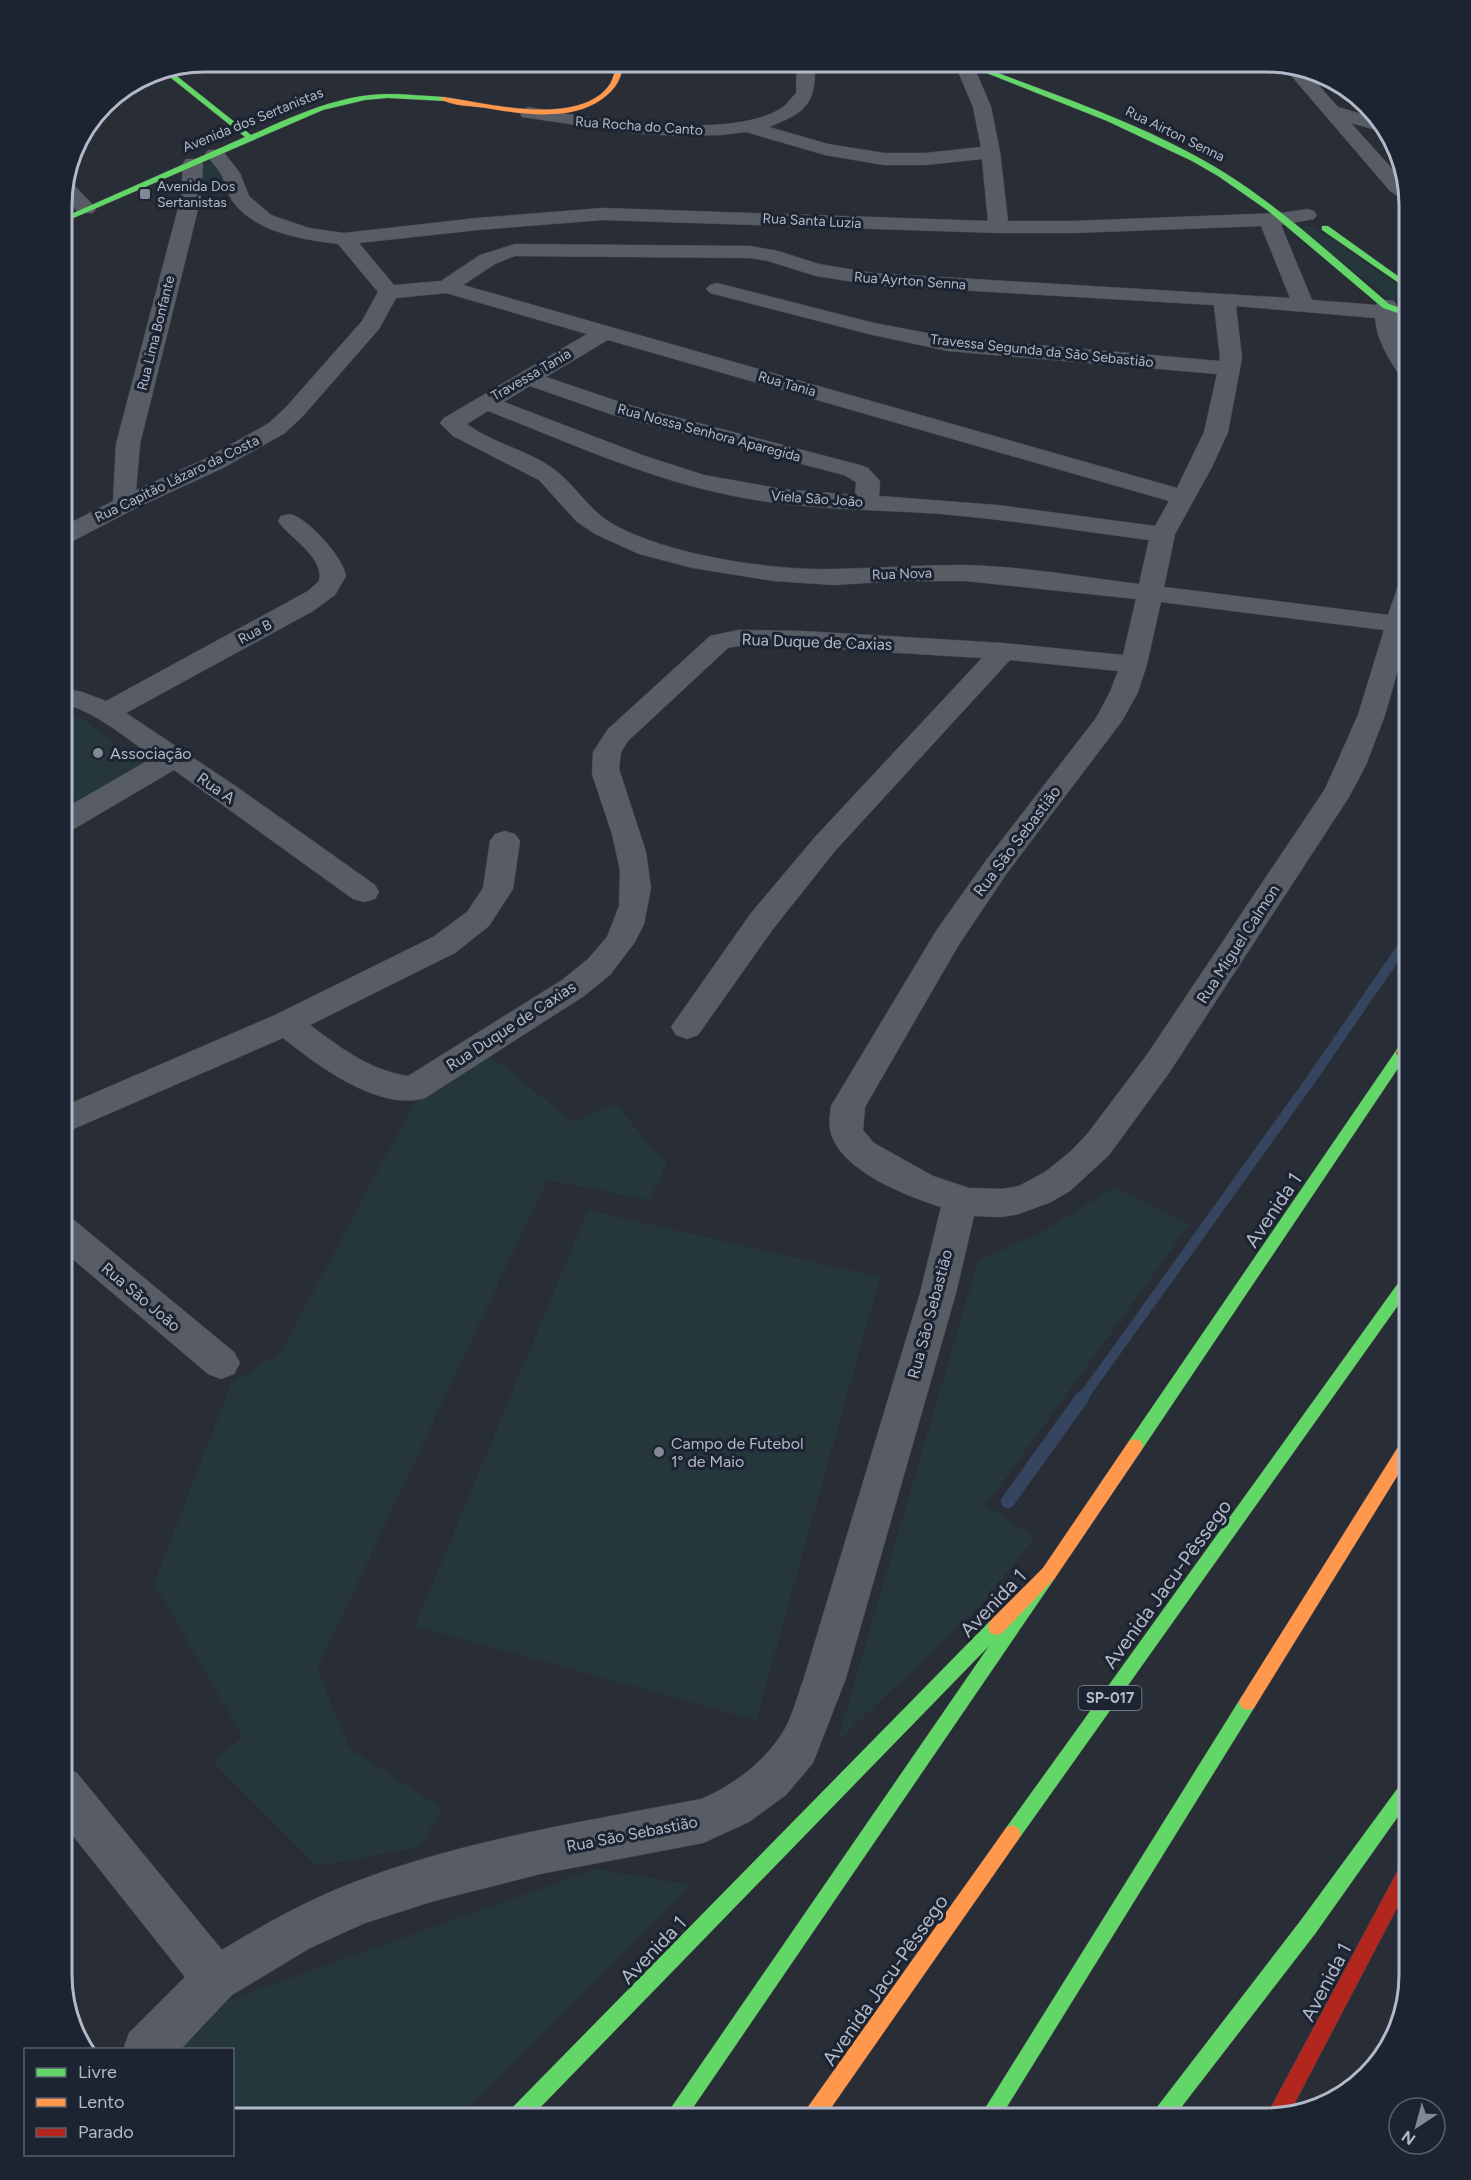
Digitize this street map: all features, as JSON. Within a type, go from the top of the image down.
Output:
[{"type":"main road","name":"Avenida dos Sertanistas","points":[[72,216],[250,138],[335,105],[386,96],[452,100],[530,113],[566,110],[600,99],[612,90],[620,72]]},
{"type":"main road","name":"Rua Airton Senna","points":[[988,72],[1131,129],[1195,159],[1280,213],[1386,309],[1399,312]]},
{"type":"main road","name":"Rua Airton Senna","points":[[1013,72],[1122,110]]},
{"type":"main road","points":[[173,76],[250,138]]},
{"type":"main road","points":[[1307,215],[1399,280]]},
{"type":"main road","name":"Avenida 1","points":[[526,2108],[1048,1574],[1399,1059]]},
{"type":"main road","name":"Avenida Jacu-Pêssego","points":[[819,2108],[913,1972],[1399,1294]]},
{"type":"main road","points":[[995,2108],[1399,1462]]},
{"type":"main road","points":[[682,2108],[1048,1574]]},
{"type":"main road","points":[[1169,2108],[1308,1927],[1399,1802]]},
{"type":"main road","name":"Avenida 1","points":[[1282,2107],[1399,1888]]},
{"type":"street","name":"Rua Rocha do Canto","points":[[530,113],[588,124],[677,131],[750,127],[780,117],[796,105],[805,93],[806,72]]},
{"type":"street","points":[[967,72],[982,107],[991,152],[999,227]]},
{"type":"street","points":[[1303,78],[1398,188]]},
{"type":"street","points":[[1334,112],[1371,122]]},
{"type":"street","name":"Rua Rocha do Canto","points":[[750,127],[820,147],[889,159],[920,159],[991,152]]},
{"type":"street","points":[[215,154],[230,173],[240,197],[249,208],[264,219],[286,228],[344,239],[389,292]]},
{"type":"street","name":"Rua Lima Bonfante","points":[[125,504],[123,484],[128,444],[191,197],[193,163]]},
{"type":"street","points":[[72,195],[86,210]]},
{"type":"street","points":[[191,197],[215,195],[240,197]]},
{"type":"street","points":[[1280,213],[1303,304]]},
{"type":"street","name":"Rua Santa Luzia","points":[[344,239],[477,224],[603,214],[999,227],[1073,227],[1280,213],[1307,215]]},
{"type":"street","name":"Rua Ayrton Senna","points":[[447,287],[484,261],[504,252],[526,249],[760,252],[816,270],[873,279],[1386,309]]},
{"type":"street","name":"Rua Tania","points":[[389,292],[447,287],[1183,497]]},
{"type":"street","name":"Travessa Segunda da São Sebastião","points":[[717,289],[873,329],[948,344],[1229,368]]},
{"type":"street","name":"Rua Capitão Lázaro da Costa","points":[[72,532],[125,504],[215,463],[277,428],[296,411],[364,332],[389,292]]},
{"type":"street","name":"Rua São Sebastião","points":[[147,2048],[216,1979],[294,1932],[361,1902],[434,1879],[540,1852],[703,1821],[734,1807],[771,1779],[798,1748],[825,1677],[938,1293],[960,1202],[909,1180],[864,1155],[851,1144],[845,1131],[848,1106],[960,921],[997,866],[1108,721],[1124,692],[1134,663],[1163,534],[1200,467],[1216,432],[1232,358],[1224,298]]},
{"type":"street","points":[[1386,309],[1385,325],[1389,339],[1399,355]]},
{"type":"street","name":"Travessa Tania","points":[[456,418],[606,332]]},
{"type":"street","name":"Rua Nossa Senhora Aparegida","points":[[528,378],[621,410],[852,470],[860,473],[868,481],[867,503]]},
{"type":"street","name":"Viela São João","points":[[485,402],[652,466],[693,479],[772,496],[997,512],[1163,534]]},
{"type":"street","name":"Rua Nova","points":[[456,418],[452,423],[456,428],[547,475],[586,517],[604,529],[648,549],[702,562],[774,573],[834,577],[897,573],[966,573],[1148,593],[1399,603]]},
{"type":"street","name":"Rua B","points":[[105,713],[304,606],[329,586],[333,575],[331,565],[290,521]]},
{"type":"street","name":"Rua Miguel Calmon","points":[[960,1202],[995,1205],[1021,1200],[1062,1178],[1091,1153],[1149,1079],[1339,790],[1358,756],[1379,696],[1399,627]]},
{"type":"street","name":"Rua Duque de Caxias","points":[[286,1023],[338,1063],[360,1076],[387,1086],[413,1089],[564,994],[593,971],[619,944],[631,922],[638,883],[629,841],[605,772],[604,758],[618,735],[719,642],[738,638],[803,639],[1003,651],[1134,663]]},
{"type":"street","points":[[687,1027],[762,921],[825,844],[1003,651]]},
{"type":"street","name":"Rua A","points":[[72,698],[105,713],[174,758],[364,892]]},
{"type":"street","points":[[72,817],[174,758]]},
{"type":"street","points":[[72,1117],[286,1023],[444,945],[478,920],[498,889],[505,841]]},
{"type":"street","name":"Rua São João","points":[[72,1238],[221,1363]]},
{"type":"street","points":[[72,1800],[216,1979]]},
{"type":"shaded area","points":[[207,163],[219,164],[228,189],[201,192],[198,189],[199,168]]},
{"type":"shaded area","points":[[1306,226],[1315,228],[1399,286],[1399,302],[1388,297],[1302,231]]},
{"type":"shaded area","name":"Associação","points":[[72,711],[146,766],[72,808]]},
{"type":"shaded area","points":[[490,1055],[573,1122],[616,1104],[655,1151],[667,1161],[650,1200],[547,1180],[317,1669],[350,1749],[442,1808],[420,1847],[317,1866],[213,1762],[243,1737],[154,1583],[231,1384],[281,1352],[413,1105],[432,1089]]},
{"type":"shaded area","points":[[1115,1187],[1190,1224],[986,1505],[1034,1538],[980,1606],[837,1742],[978,1261],[1043,1231]]},
{"type":"shaded area","name":"Campo de Futebol 1° de Maio","points":[[588,1210],[880,1277],[756,1720],[415,1626]]},
{"type":"shaded area","points":[[596,1869],[692,1885],[468,2108],[234,2108],[234,2048],[182,2048],[229,2000]]},
{"type":"waterway","points":[[1081,1400],[1310,1081],[1399,952]]},
{"type":"waterway","points":[[1008,1501],[1082,1398]]},
{"type":"traffic: fast","points":[[989,72],[1109,119],[1167,145],[1221,174],[1270,208],[1386,306],[1399,311]]},
{"type":"traffic: fast","points":[[173,76],[250,138]]},
{"type":"traffic: fast","points":[[72,217],[321,108],[365,98],[388,96],[444,99]]},
{"type":"traffic: fast","points":[[1325,228],[1399,281]]},
{"type":"traffic: fast","points":[[1135,1446],[1399,1057]]},
{"type":"traffic: fast","points":[[1012,1834],[1399,1293]]},
{"type":"traffic: fast","points":[[681,2108],[1049,1573]]},
{"type":"traffic: fast","points":[[526,2108],[996,1627]]},
{"type":"traffic: fast","points":[[995,2108],[1248,1702]]},
{"type":"traffic: fast","points":[[1169,2108],[1308,1927],[1399,1801]]},
{"type":"traffic: slow","points":[[444,99],[532,111],[576,108],[595,100],[611,87],[618,72]]},
{"type":"traffic: slow","points":[[996,1627],[1049,1573],[1135,1446]]},
{"type":"traffic: slow","points":[[1248,1702],[1399,1460]]},
{"type":"traffic: slow","points":[[819,2108],[1012,1834]]},
{"type":"traffic: jam","points":[[1282,2107],[1399,1886]]},
{"type":"place","name":"Avenida Dos Sertanistas","points":[[145,194]]},
{"type":"place","name":"Associação","points":[[98,753]]},
{"type":"place","name":"Campo de Futebol 1° de Maio","points":[[659,1452]]}]
